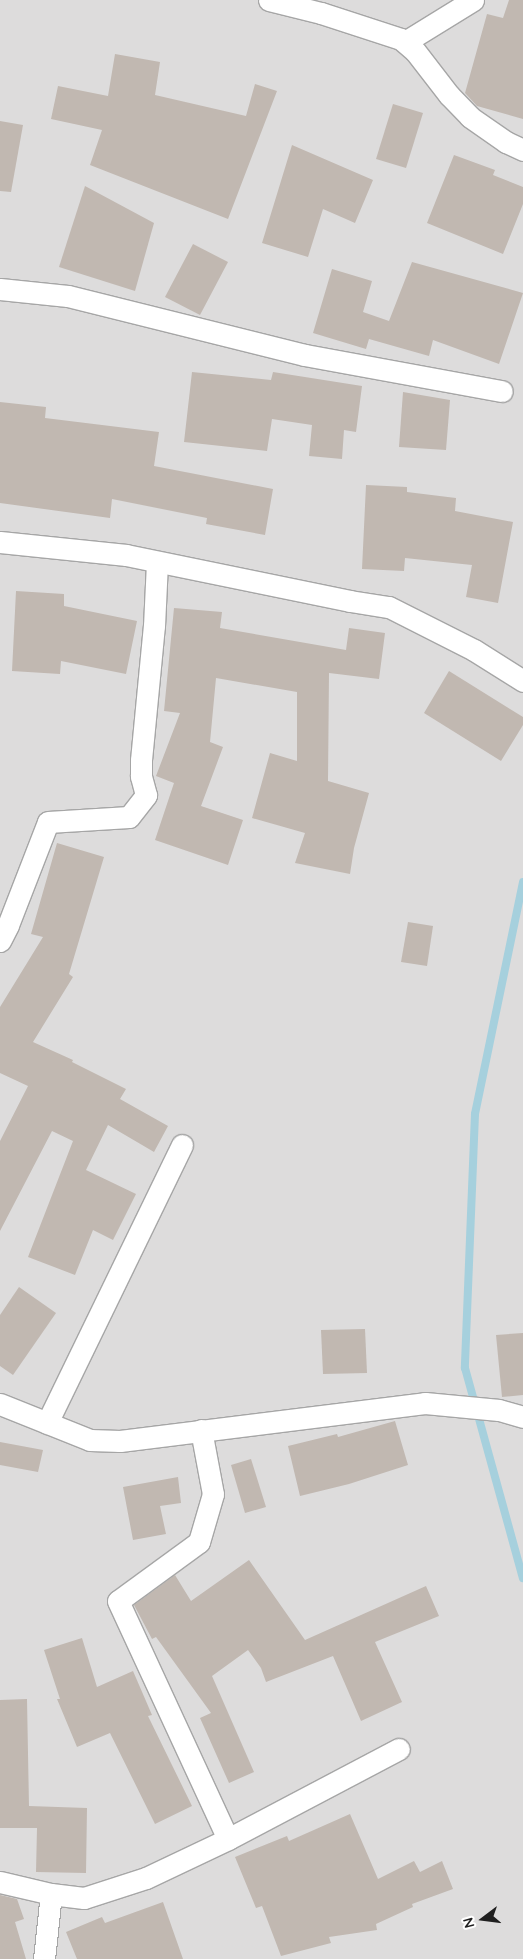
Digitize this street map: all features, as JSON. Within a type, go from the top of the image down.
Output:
[{"type":"street","points":[[269,0],[322,13],[400,39],[415,51],[449,95],[470,116],[506,142],[523,150]]},
{"type":"street","points":[[404,42],[473,0]]},
{"type":"street","points":[[0,289],[68,296],[305,355],[502,391]]},
{"type":"street","points":[[0,542],[126,556],[350,601],[389,607],[474,650],[523,681]]},
{"type":"street","points":[[0,941],[48,822],[130,817],[146,795],[141,776],[141,760],[154,626],[157,562]]},
{"type":"street","points":[[47,1423],[182,1145]]},
{"type":"street","points":[[0,1404],[90,1440],[120,1441],[201,1430],[301,1420],[425,1403],[499,1410],[523,1417]]},
{"type":"street","points":[[201,1430],[213,1494],[199,1542],[118,1601],[228,1839]]},
{"type":"street","points":[[0,1882],[51,1894],[84,1898],[146,1878],[228,1839],[399,1749]]},
{"type":"street","points":[[44,1959],[51,1894]]},
{"type":"shaded area","points":[[0,0],[523,0],[523,1959],[0,1959]]},
{"type":"building","points":[[509,0],[523,0],[523,119],[477,106],[465,93],[487,14],[503,18]]},
{"type":"building","points":[[115,54],[160,62],[155,95],[246,116],[255,84],[277,91],[228,219],[90,165],[102,130],[51,119],[58,86],[108,96]]},
{"type":"building","points":[[393,104],[423,113],[406,168],[376,159]]},
{"type":"building","points":[[0,121],[23,125],[11,192],[0,191]]},
{"type":"building","points":[[292,145],[373,180],[355,223],[323,209],[308,257],[262,243]]},
{"type":"building","points":[[454,155],[495,170],[493,175],[523,187],[523,204],[503,254],[427,223]]},
{"type":"building","points":[[85,186],[154,223],[135,291],[59,267]]},
{"type":"building","points":[[193,244],[228,262],[200,315],[165,297]]},
{"type":"building","points":[[412,262],[523,293],[499,364],[433,340],[429,356],[369,339],[366,349],[313,333],[332,269],[372,281],[363,312],[389,321]]},
{"type":"building","points":[[192,372],[271,380],[273,372],[362,386],[356,432],[344,430],[342,459],[309,456],[312,425],[272,419],[267,451],[184,442]]},
{"type":"building","points":[[403,392],[450,400],[446,450],[399,447]]},
{"type":"building","points":[[0,402],[46,407],[45,418],[159,432],[154,466],[273,489],[265,535],[206,524],[207,518],[112,499],[110,518],[0,503]]},
{"type":"building","points":[[366,485],[407,487],[407,492],[456,498],[455,511],[513,522],[498,603],[466,597],[472,565],[405,558],[404,571],[362,569]]},
{"type":"building","points":[[16,591],[64,594],[64,606],[137,621],[126,674],[61,661],[60,674],[12,671]]},
{"type":"building","points":[[174,608],[222,612],[220,628],[346,650],[349,628],[385,633],[379,679],[329,673],[328,781],[369,793],[354,848],[350,874],[295,863],[305,833],[252,818],[270,753],[297,761],[297,692],[216,678],[210,742],[223,747],[201,806],[243,820],[228,865],[155,840],[174,783],[156,776],[180,713],[164,711]]},
{"type":"building","points":[[449,671],[523,717],[523,725],[501,761],[424,713]]},
{"type":"building","points":[[57,843],[104,857],[69,974],[73,977],[33,1042],[73,1060],[72,1062],[126,1089],[120,1099],[168,1126],[154,1152],[108,1125],[86,1170],[136,1194],[113,1240],[93,1230],[75,1275],[28,1257],[73,1141],[52,1131],[0,1231],[0,1141],[28,1086],[0,1073],[0,1007],[43,937],[31,934]]},
{"type":"building","points":[[408,922],[433,926],[427,966],[401,962]]},
{"type":"building","points":[[19,1287],[56,1313],[13,1375],[0,1366],[0,1315]]},
{"type":"building","points":[[365,1329],[367,1373],[323,1374],[321,1330]]},
{"type":"building","points":[[523,1333],[523,1395],[502,1397],[496,1335]]},
{"type":"building","points":[[395,1421],[408,1465],[349,1484],[300,1496],[288,1446],[337,1434],[338,1437]]},
{"type":"building","points":[[0,1442],[43,1450],[38,1472],[0,1465]]},
{"type":"building","points":[[251,1459],[266,1507],[245,1513],[231,1465]]},
{"type":"building","points":[[178,1477],[181,1503],[160,1506],[166,1534],[133,1540],[123,1487]]},
{"type":"building","points":[[249,1560],[305,1640],[426,1586],[439,1616],[375,1642],[402,1702],[361,1721],[333,1656],[266,1682],[261,1668],[248,1650],[212,1676],[254,1772],[229,1783],[200,1718],[211,1713],[156,1637],[152,1639],[134,1605],[175,1575],[191,1601]]},
{"type":"building","points":[[82,1638],[97,1687],[133,1671],[152,1715],[148,1716],[192,1806],[155,1824],[110,1733],[77,1747],[57,1699],[60,1699],[44,1650]]},
{"type":"building","points":[[27,1699],[29,1806],[87,1808],[86,1873],[36,1872],[37,1828],[0,1828],[0,1700]]},
{"type":"building","points":[[350,1814],[378,1879],[414,1861],[420,1872],[442,1861],[453,1889],[412,1904],[413,1907],[376,1924],[377,1930],[329,1937],[331,1943],[281,1956],[262,1906],[256,1908],[235,1857],[287,1836],[289,1841]]},
{"type":"building","points":[[0,1895],[17,1899],[24,1919],[15,1922],[26,1959],[0,1959]]},
{"type":"building","points":[[163,1902],[183,1959],[77,1959],[66,1932],[102,1917],[105,1923]]},
{"type":"waterway","points":[[523,882],[475,1114],[465,1368],[523,1578]]}]
